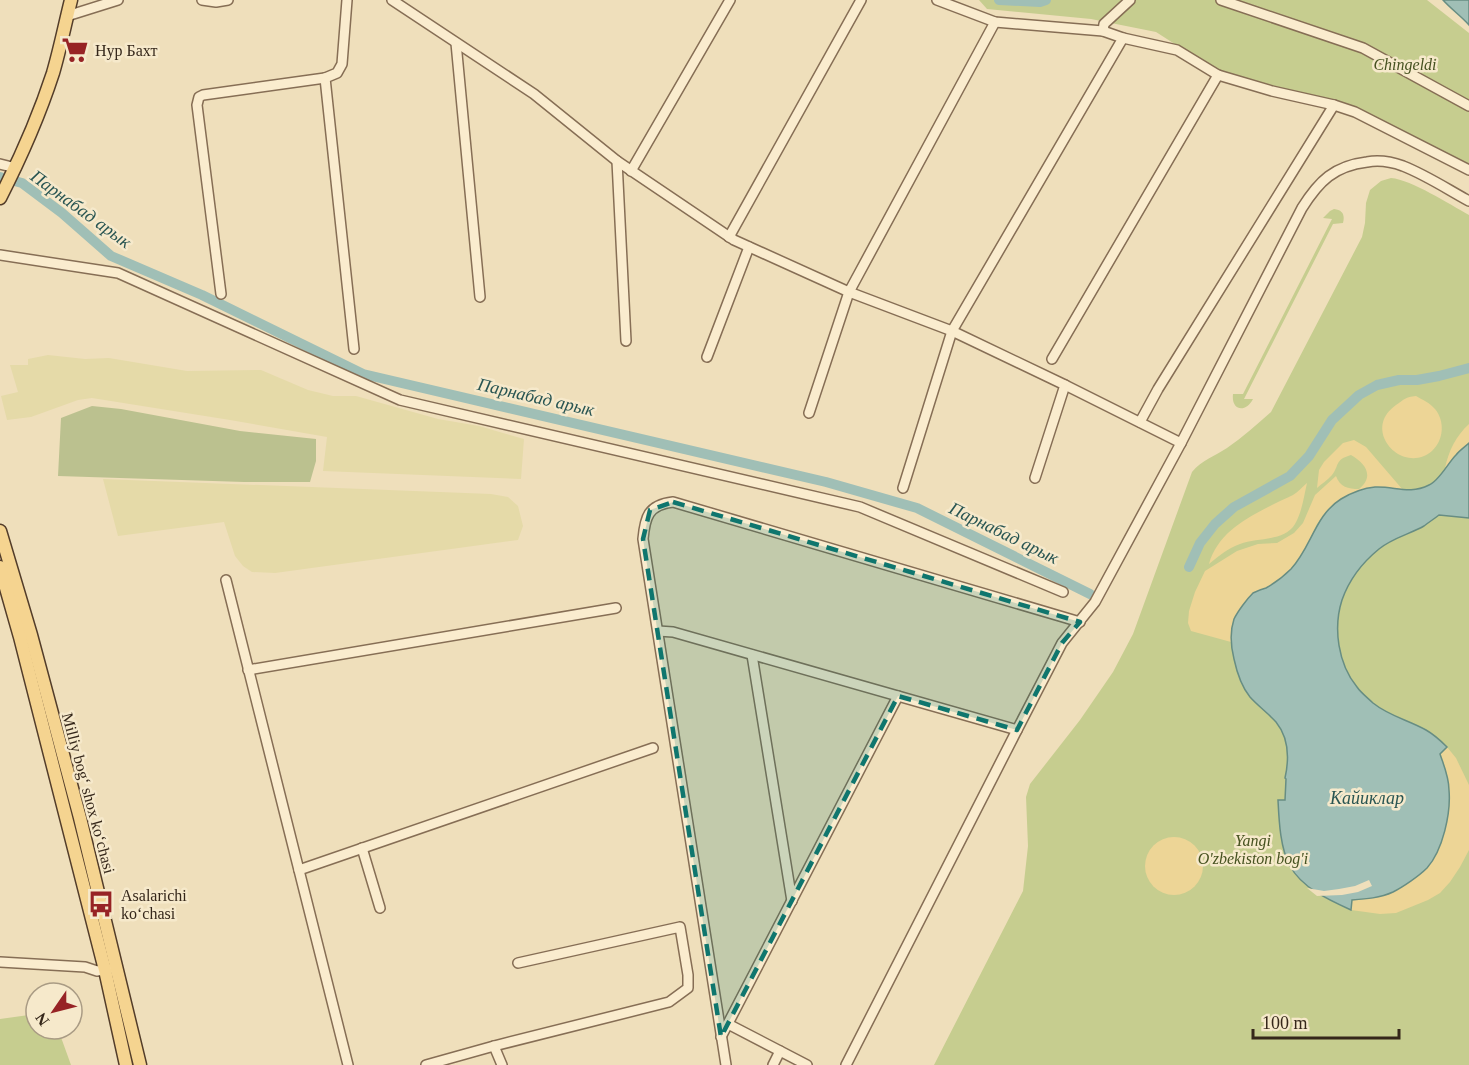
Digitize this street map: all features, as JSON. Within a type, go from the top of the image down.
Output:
[{"type":"main road","points":[[0,198],[26,147],[53,71],[71,0]]},
{"type":"main road","name":"Milliy bog‘ shox ko‘chasi","points":[[0,531],[31,635],[80,818],[111,968],[126,1065]]},
{"type":"main road","name":"Milliy bog‘ shox ko‘chasi","points":[[0,567],[67,821],[140,1065]]},
{"type":"main road","points":[[67,821],[80,818]]},
{"type":"street","points":[[67,16],[118,0]]},
{"type":"street","points":[[202,0],[216,2],[228,0]]},
{"type":"street","points":[[221,294],[197,105],[199,97],[326,78],[337,73],[342,64],[347,0]]},
{"type":"street","points":[[392,0],[534,94],[617,161],[729,237],[849,292],[952,331],[1181,443]]},
{"type":"street","points":[[631,171],[730,0]]},
{"type":"street","points":[[729,237],[861,0]]},
{"type":"street","points":[[938,0],[995,22],[1103,31],[1123,38],[1177,50],[1218,75],[1272,91],[1334,105],[1364,116],[1467,169],[1469,180]]},
{"type":"street","points":[[1103,31],[1104,24],[1130,0]]},
{"type":"street","points":[[1221,0],[1363,48],[1469,106]]},
{"type":"street","points":[[809,413],[849,292],[995,22]]},
{"type":"street","points":[[903,488],[952,331],[1123,38]]},
{"type":"street","points":[[456,43],[480,297]]},
{"type":"street","points":[[1052,358],[1218,75]]},
{"type":"street","points":[[326,78],[354,349]]},
{"type":"street","points":[[1140,422],[1158,389],[1334,105]]},
{"type":"street","points":[[846,1065],[1062,643],[1095,602],[1312,192],[1337,170],[1351,164],[1376,160],[1401,165],[1469,201]]},
{"type":"street","points":[[617,161],[626,341]]},
{"type":"street","points":[[0,164],[16,168]]},
{"type":"street","points":[[707,357],[749,247]]},
{"type":"street","points":[[0,255],[118,273],[400,400],[860,507],[1063,592]]},
{"type":"street","points":[[1035,478],[1065,386]]},
{"type":"street","points":[[726,1065],[643,539],[645,522],[650,510],[661,504],[673,502],[1080,622]]},
{"type":"street","points":[[226,580],[348,1065]]},
{"type":"street","points":[[248,670],[616,608]]},
{"type":"street","points":[[658,631],[673,632],[1017,730]]},
{"type":"street","points":[[752,655],[792,901]]},
{"type":"street","points":[[721,1037],[898,696]]},
{"type":"street","points":[[299,870],[653,748]]},
{"type":"street","points":[[362,848],[380,908]]},
{"type":"street","points":[[426,1065],[669,1002],[687,988],[688,975],[680,927],[518,963]]},
{"type":"street","points":[[0,962],[85,967],[97,971],[111,968]]},
{"type":"street","points":[[728,1024],[807,1065]]},
{"type":"street","points":[[494,1046],[502,1065]]},
{"type":"street","points":[[773,1065],[780,1052]]},
{"type":"highlighted area","points":[[673,502],[1080,622],[1062,643],[1017,730],[898,696],[721,1037],[643,539],[650,510]]},
{"type":"shaded area","points":[[48,355],[85,359],[109,358],[187,371],[261,370],[308,390],[333,396],[356,396],[438,419],[479,426],[524,439],[521,479],[323,471],[327,437],[92,398],[78,400],[31,417],[7,420],[1,396],[18,392],[10,365],[28,365],[28,359]]},
{"type":"shaded area","points":[[103,479],[491,494],[508,497],[518,506],[523,526],[518,540],[275,573],[252,572],[235,556],[224,522],[118,536]]},
{"type":"green space","name":"Chingeldi","points":[[979,0],[1427,0],[1469,33],[1469,168],[1366,114],[1270,89],[1217,71],[1156,32],[1091,19],[987,9]]},
{"type":"green space","name":"Yangi O'zbekiston bog'i","points":[[1391,178],[1420,188],[1469,215],[1469,1065],[934,1065],[1023,891],[1028,846],[1026,797],[1030,784],[1080,720],[1113,672],[1133,634],[1192,472],[1204,461],[1233,444],[1271,412],[1362,237],[1370,190],[1381,181]]},
{"type":"green space","points":[[1334,209],[1343,213],[1343,223],[1333,224],[1244,399],[1253,399],[1247,407],[1237,407],[1234,404],[1233,394],[1243,394],[1332,219],[1323,218]]},
{"type":"green space","points":[[92,406],[121,409],[240,431],[316,439],[316,461],[310,482],[58,476],[61,418]]},
{"type":"green space","points":[[24,1016],[24,1041],[62,1041],[71,1065],[0,1065],[0,1019]]},
{"type":"sand","points":[[1416,396],[1435,409],[1442,430],[1439,441],[1432,451],[1421,457],[1409,458],[1398,454],[1390,447],[1384,437],[1382,426],[1386,415],[1396,405],[1407,398]]},
{"type":"sand","points":[[1469,424],[1469,443],[1445,468],[1460,433]]},
{"type":"sand","points":[[1354,440],[1366,447],[1403,490],[1376,487],[1341,499],[1329,508],[1317,524],[1304,551],[1293,567],[1282,578],[1254,593],[1243,606],[1235,619],[1231,642],[1191,631],[1188,623],[1189,611],[1205,571],[1237,551],[1258,544],[1277,543],[1294,533],[1303,523],[1315,495],[1336,476],[1342,485],[1348,488],[1359,489],[1364,484],[1366,470],[1351,455],[1340,461],[1332,475],[1317,488],[1319,470],[1324,462],[1343,443]]},
{"type":"sand","points":[[1307,483],[1299,514],[1290,530],[1278,536],[1236,546],[1209,564],[1219,543],[1235,527],[1293,495]]},
{"type":"sand","points":[[1447,747],[1456,758],[1469,785],[1469,850],[1460,867],[1440,893],[1396,913],[1380,914],[1351,910],[1352,900],[1375,897],[1397,889],[1417,877],[1433,859],[1446,770],[1440,754]]},
{"type":"sand","points":[[1174,837],[1185,839],[1198,850],[1203,866],[1201,877],[1190,890],[1174,895],[1163,893],[1150,882],[1145,866],[1147,855],[1158,842]]},
{"type":"water","points":[[1443,0],[1469,0],[1469,25],[1463,19]]},
{"type":"water","name":"Кайиклар","points":[[1469,443],[1469,518],[1439,515],[1424,526],[1384,545],[1367,560],[1348,585],[1339,611],[1338,634],[1342,657],[1345,668],[1360,691],[1379,707],[1426,730],[1447,747],[1440,754],[1448,781],[1447,820],[1442,841],[1433,860],[1411,881],[1393,892],[1368,899],[1352,900],[1351,910],[1309,887],[1295,874],[1287,859],[1281,834],[1278,800],[1285,800],[1286,742],[1276,722],[1250,697],[1242,684],[1232,649],[1231,634],[1234,619],[1253,593],[1266,588],[1291,569],[1325,514],[1341,499],[1371,488],[1408,490],[1429,485]]},
{"type":"pier","points":[[1369,880],[1372,886],[1342,895],[1317,896],[1307,888],[1324,891],[1355,886]]},
{"type":"waterway","points":[[999,0],[1040,2],[1046,0]]},
{"type":"waterway","name":"Парнабад арык","points":[[0,177],[22,183],[62,213],[111,256],[202,295],[363,374],[826,482],[917,508],[1090,594]]},
{"type":"waterway","name":"Парнабад арык","points":[[1189,567],[1200,543],[1215,524],[1234,507],[1290,476],[1309,456],[1332,420],[1359,395],[1377,385],[1439,376],[1469,368]]},
{"type":"place","name":"Нур Бахт","points":[[75,50]]},
{"type":"place","name":"Asalarichi koʻchasi","points":[[101,904]]}]
